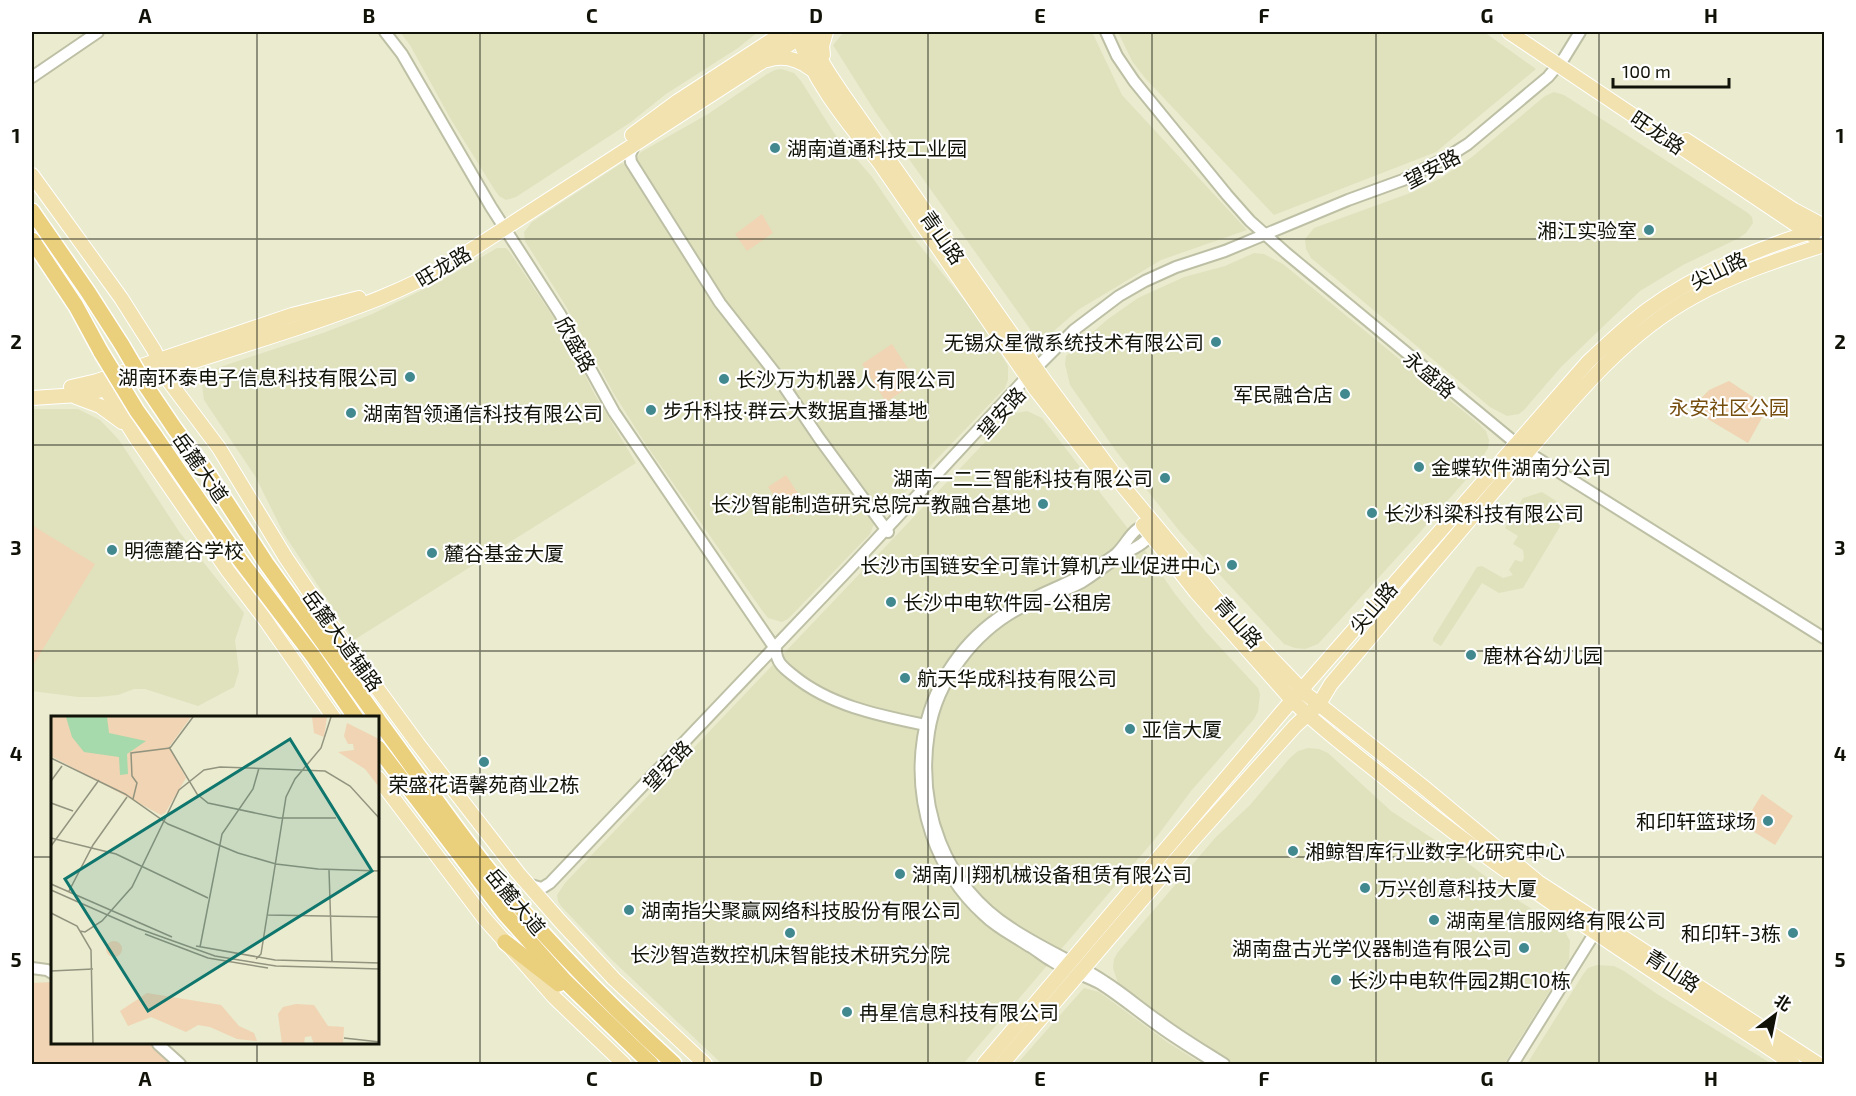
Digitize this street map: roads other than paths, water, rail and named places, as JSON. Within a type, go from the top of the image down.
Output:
[{"type":"highway","name":"岳麓大道","points":[[32,211],[88,292],[175,429],[205,469],[266,563],[375,716]]},
{"type":"highway","name":"岳麓大道","points":[[32,240],[76,306],[137,411],[240,560],[313,656],[355,716]]},
{"type":"highway","points":[[329,622],[355,688]]},
{"type":"highway","name":"岳麓大道","points":[[380,723],[471,846],[524,912],[592,986],[674,1064]]},
{"type":"highway","name":"岳麓大道","points":[[380,751],[505,914],[600,1016],[651,1065]]},
{"type":"highway","points":[[505,942],[600,1016]]},
{"type":"main road","points":[[758,48],[774,32]]},
{"type":"main road","name":"旺龙路","points":[[504,224],[784,32]]},
{"type":"main road","points":[[826,32],[822,46],[830,74]]},
{"type":"main road","name":"旺龙路","points":[[1509,32],[1563,63],[1824,227]]},
{"type":"main road","name":"旺龙路","points":[[1526,32],[1563,63],[1824,244]]},
{"type":"main road","name":"旺龙路","points":[[32,398],[62,396],[161,366],[292,315],[343,303],[381,289],[430,266],[504,224],[702,102],[805,33]]},
{"type":"main road","name":"青山路","points":[[805,33],[830,74],[1032,374]]},
{"type":"main road","name":"青山路","points":[[805,33],[804,54],[815,73],[852,128],[1032,374],[1122,485],[1150,528],[1230,615],[1297,695],[1308,715],[1514,878],[1818,1065]]},
{"type":"main road","points":[[760,63],[777,57],[788,58],[804,64],[815,73]]},
{"type":"main road","name":"岳麓大道辅路","points":[[32,175],[121,297],[173,387],[219,448],[248,493],[268,531],[329,622],[418,744],[550,910],[614,979],[705,1065]]},
{"type":"main road","name":"尖山路","points":[[984,1065],[1295,726],[1319,704],[1331,684],[1456,534],[1588,362],[1646,311],[1675,292],[1717,269],[1824,227]]},
{"type":"main road","name":"尖山路","points":[[1002,1065],[1074,968],[1297,695],[1523,446],[1605,364],[1633,339],[1692,297],[1729,279],[1824,244]]},
{"type":"main road","name":"旺龙路","points":[[32,389],[103,385]]},
{"type":"main road","points":[[103,385],[136,438],[228,571],[333,716]]},
{"type":"main road","points":[[62,396],[78,397],[100,406],[122,422],[136,438]]},
{"type":"main road","name":"青山路","points":[[1297,695],[1319,704],[1538,882],[1600,929],[1793,1065]]},
{"type":"main road","points":[[380,781],[462,891],[505,942],[555,998],[624,1065]]},
{"type":"street","points":[[32,74],[90,32]]},
{"type":"street","points":[[32,74],[98,32]]},
{"type":"street","name":"欣盛路","points":[[385,32],[402,54],[560,314],[614,412],[777,647],[779,663],[825,697],[876,713],[928,723]]},
{"type":"street","name":"欣盛路","points":[[390,32],[405,52],[504,224]]},
{"type":"street","name":"永盛路","points":[[1108,32],[1117,56],[1134,81],[1227,195],[1269,235],[1523,446],[1824,638]]},
{"type":"street","name":"望安路","points":[[550,910],[548,895],[554,885],[1032,374],[1098,315],[1138,289],[1177,271],[1227,255],[1348,200],[1403,180],[1446,159],[1493,123],[1563,63],[1580,32]]},
{"type":"street","points":[[638,141],[630,155],[631,162],[699,272],[720,303],[775,373],[886,532]]},
{"type":"street","points":[[611,158],[621,158],[628,163],[717,305],[773,375],[816,440],[886,532]]},
{"type":"street","name":"永盛路","points":[[1523,446],[1824,633]]},
{"type":"street","points":[[1150,528],[1128,538],[1117,553],[1091,572],[1018,605],[977,634],[958,656],[934,698],[928,723],[925,761],[927,791],[938,841],[947,861],[973,897],[1010,928],[1103,985],[1159,1027],[1217,1065]]},
{"type":"street","name":"望安路","points":[[527,883],[538,888],[546,886],[777,647]]},
{"type":"street","points":[[1515,1065],[1600,929]]},
{"type":"street","points":[[32,968],[51,972]]},
{"type":"street","points":[[1074,968],[1105,982],[1224,1065]]},
{"type":"street","points":[[159,1045],[180,1065]]},
{"type":"place","name":"湖南道通科技工业园","points":[[775,148]]},
{"type":"place","name":"湘江实验室","points":[[1649,230]]},
{"type":"place","name":"无锡众星微系统技术有限公司","points":[[1216,342]]},
{"type":"place","name":"湖南环泰电子信息科技有限公司","points":[[410,377]]},
{"type":"place","name":"长沙万为机器人有限公司","points":[[724,379]]},
{"type":"place","name":"军民融合店","points":[[1345,394]]},
{"type":"place","name":"步升科技·群云大数据直播基地","points":[[651,410]]},
{"type":"place","name":"湖南智领通信科技有限公司","points":[[351,413]]},
{"type":"place","name":"金蝶软件湖南分公司","points":[[1419,467]]},
{"type":"place","name":"湖南一二三智能科技有限公司","points":[[1165,478]]},
{"type":"place","name":"长沙智能制造研究总院产教融合基地","points":[[1043,504]]},
{"type":"place","name":"长沙科梁科技有限公司","points":[[1372,513]]},
{"type":"place","name":"明德麓谷学校","points":[[112,550]]},
{"type":"place","name":"麓谷基金大厦","points":[[432,553]]},
{"type":"place","name":"长沙市国链安全可靠计算机产业促进中心","points":[[1232,565]]},
{"type":"place","name":"长沙中电软件园-公租房","points":[[891,602]]},
{"type":"place","name":"鹿林谷幼儿园","points":[[1471,655]]},
{"type":"place","name":"航天华成科技有限公司","points":[[905,678]]},
{"type":"place","name":"亚信大厦","points":[[1130,729]]},
{"type":"place","name":"荣盛花语馨苑商业2栋","points":[[484,762]]},
{"type":"place","name":"和印轩篮球场","points":[[1768,821]]},
{"type":"place","name":"湘鲸智库行业数字化研究中心","points":[[1293,851]]},
{"type":"place","name":"湖南川翔机械设备租赁有限公司","points":[[900,874]]},
{"type":"place","name":"万兴创意科技大厦","points":[[1365,888]]},
{"type":"place","name":"湖南指尖聚赢网络科技股份有限公司","points":[[629,910]]},
{"type":"place","name":"湖南星信服网络有限公司","points":[[1434,920]]},
{"type":"place","name":"长沙智造数控机床智能技术研究分院","points":[[790,933]]},
{"type":"place","name":"和印轩-3栋","points":[[1793,933]]},
{"type":"place","name":"湖南盘古光学仪器制造有限公司","points":[[1524,948]]},
{"type":"place","name":"长沙中电软件园2期C10栋","points":[[1336,980]]},
{"type":"place","name":"冉星信息科技有限公司","points":[[847,1012]]},
{"type":"park label","name":"永安社区公园","points":[[1729,407]]}]
